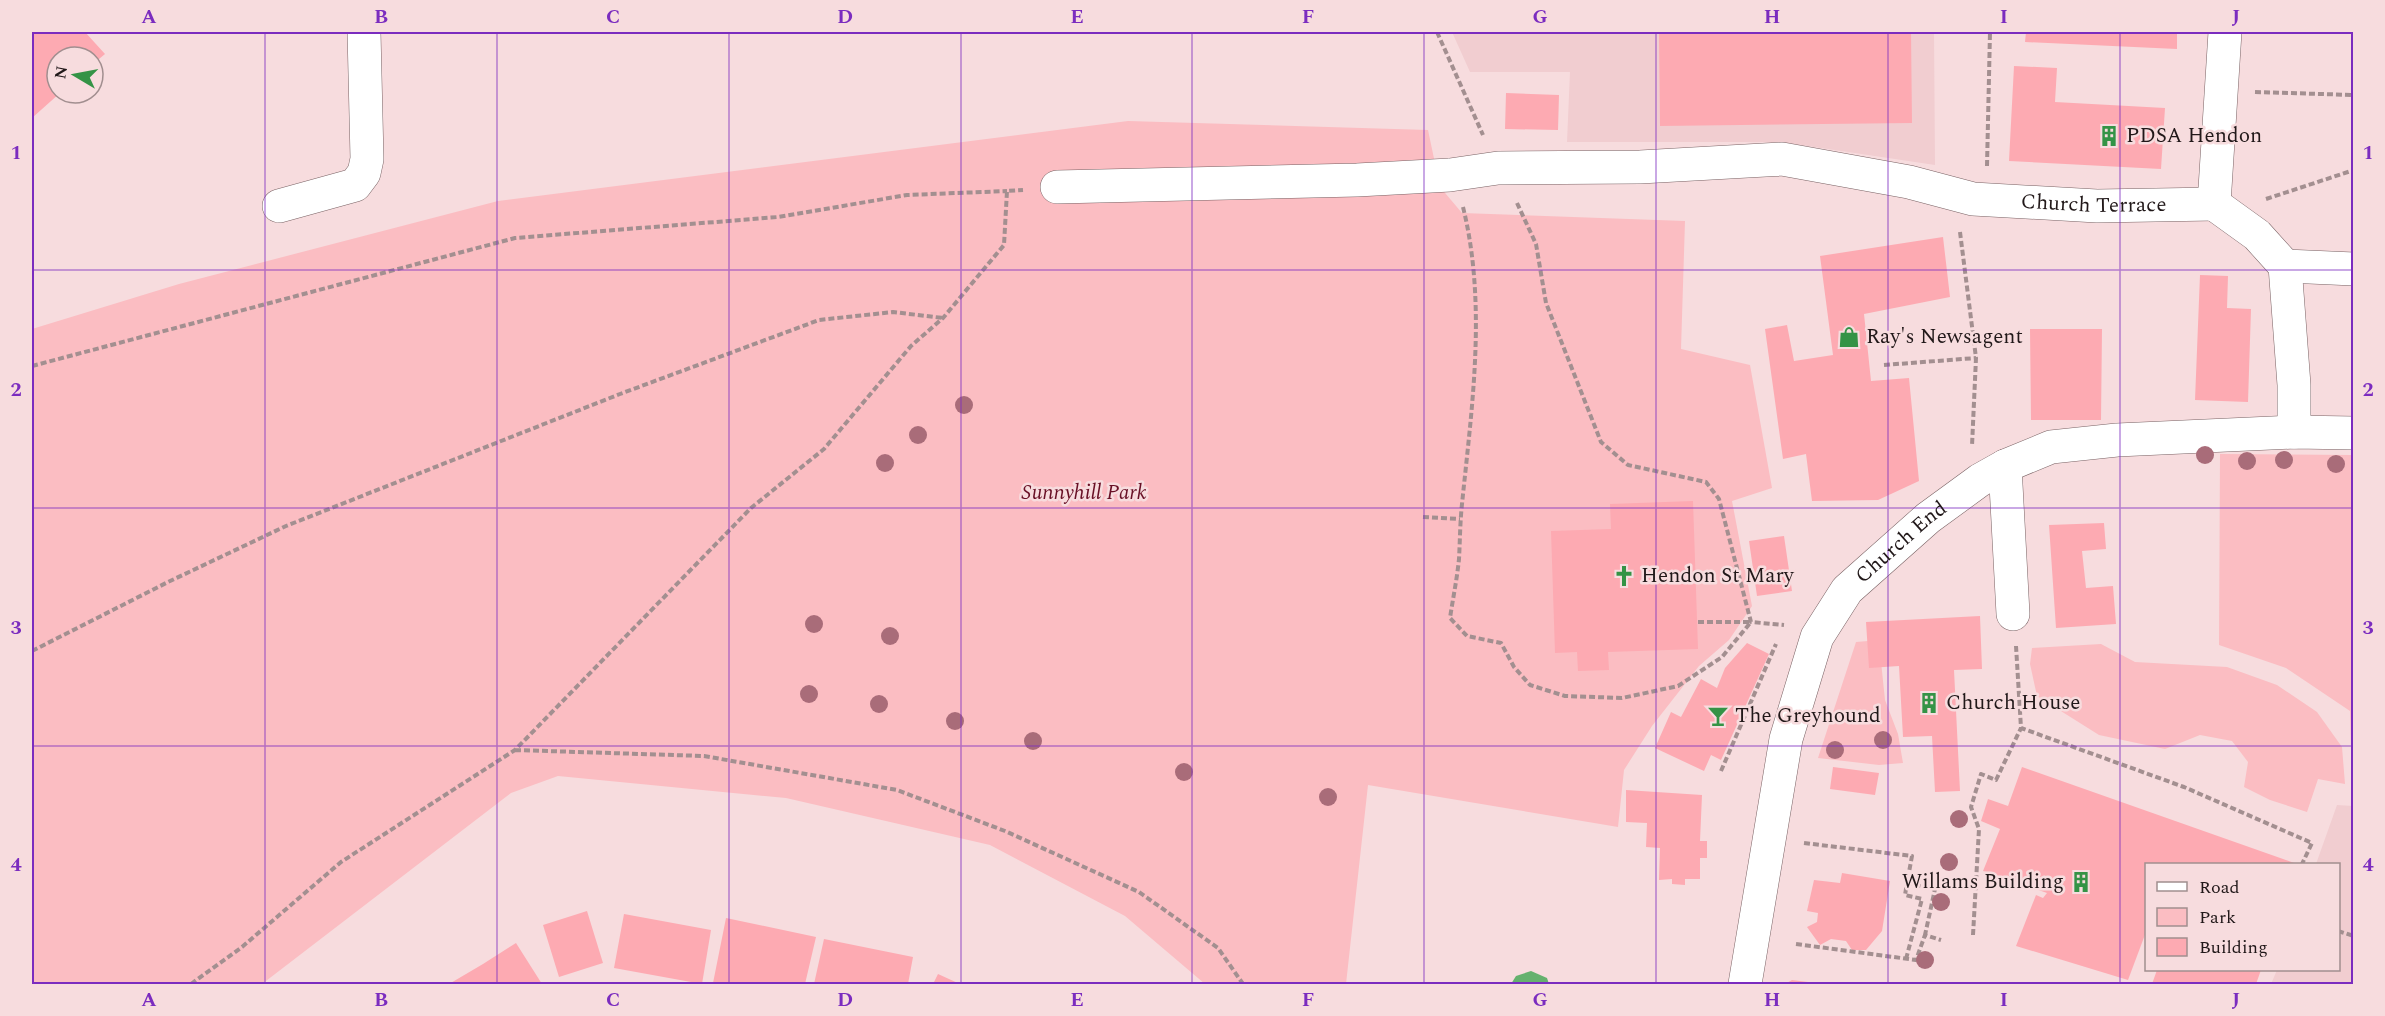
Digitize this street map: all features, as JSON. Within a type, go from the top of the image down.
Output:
[{"type":"street","points":[[279,206],[355,185],[364,173],[367,159],[364,32]]},
{"type":"street","points":[[2225,32],[2221,92],[2219,208],[2257,235],[2285,266],[2294,385],[2294,432]]},
{"type":"street","name":"Church Terrace","points":[[1057,187],[1358,180],[1450,175],[1498,168],[1640,167],[1782,159],[1909,182],[1973,199],[2097,206],[2219,208]]},
{"type":"street","points":[[2285,266],[2354,269]]},
{"type":"street","name":"Church End","points":[[1745,984],[1786,739],[1817,637],[1848,590],[1928,518],[1980,480],[2005,466],[2051,447],[2117,440],[2294,432],[2354,433]]},
{"type":"street","points":[[2005,466],[2013,614]]},
{"type":"path","points":[[1437,32],[1498,168],[1508,183],[1536,244],[1546,303],[1601,442],[1628,465],[1706,482],[1719,499],[1750,621]]},
{"type":"path","points":[[1972,449],[1976,358],[1958,218],[1987,178],[1990,32]]},
{"type":"path","points":[[2221,92],[2354,95]]},
{"type":"path","points":[[2219,208],[2354,170]]},
{"type":"path","points":[[1450,175],[1464,209],[1474,280],[1475,353],[1470,435],[1460,519],[1459,560],[1450,618],[1467,636],[1501,643],[1514,667],[1530,685],[1565,696],[1622,698],[1678,686],[1722,657],[1750,621]]},
{"type":"path","points":[[32,366],[515,238],[778,217],[907,195],[1057,187]]},
{"type":"path","points":[[191,984],[242,947],[341,862],[514,750],[751,508],[824,449],[911,346],[944,318],[1004,245],[1007,191]]},
{"type":"path","points":[[32,651],[168,582],[286,526],[620,394],[819,320],[893,312],[944,318]]},
{"type":"path","points":[[1884,365],[1976,358]]},
{"type":"path","points":[[1423,517],[1460,519]]},
{"type":"path","points":[[1973,935],[1979,829],[1971,807],[1981,774],[1996,780],[2021,728],[2013,614]]},
{"type":"path","points":[[1721,771],[1788,615]]},
{"type":"path","points":[[1698,622],[1750,621],[1784,626]]},
{"type":"path","points":[[2021,728],[2184,787],[2312,843],[2302,863]]},
{"type":"path","points":[[514,750],[704,756],[897,790],[1005,831],[1139,892],[1218,948],[1243,984]]},
{"type":"path","points":[[1798,842],[1912,856],[1905,894],[1922,899],[1906,959]]},
{"type":"path","points":[[1796,944],[1916,960],[1925,935],[1935,889],[1907,883]]},
{"type":"path","points":[[1925,935],[1941,940]]},
{"type":"shaded area","points":[[1452,32],[1934,32],[1935,165],[1781,142],[1567,142],[1570,72],[1470,72]]},
{"type":"shaded area","points":[[2337,805],[2353,806],[2353,984],[2271,984],[2277,971],[2340,971],[2340,863],[2316,863]]},
{"type":"shaded area","points":[[1531,971],[1547,978],[1549,984],[1511,984],[1516,976]]},
{"type":"green space","name":"Sunnyhill Park","points":[[1128,121],[1428,130],[1440,187],[1462,213],[1685,221],[1681,349],[1750,365],[1772,488],[1732,501],[1752,606],[1729,640],[1699,666],[1652,726],[1624,770],[1618,827],[1368,785],[1346,984],[1205,984],[1125,916],[990,845],[786,798],[558,776],[511,793],[262,984],[32,984],[32,329],[179,284],[498,201]]},
{"type":"green space","points":[[2220,454],[2353,455],[2353,789],[2350,711],[2286,668],[2219,645]]},
{"type":"green space","points":[[1868,641],[1880,652],[1885,700],[1898,734],[1903,763],[1879,765],[1818,758],[1856,642]]},
{"type":"green space","points":[[2101,644],[2135,662],[2227,667],[2277,685],[2317,712],[2342,747],[2345,784],[2318,779],[2307,812],[2270,800],[2244,787],[2248,762],[2232,741],[2200,735],[2165,749],[2099,735],[2037,696],[2030,664],[2032,648]]},
{"type":"building","points":[[32,32],[85,32],[97,45],[45,45],[47,105],[32,118]]},
{"type":"building","points":[[1659,32],[1911,32],[1912,123],[1660,126]]},
{"type":"building","points":[[2026,32],[2177,32],[2177,49],[2025,42]]},
{"type":"building","name":"PDSA Hendon","points":[[2014,66],[2057,68],[2055,102],[2165,108],[2161,169],[2009,161]]},
{"type":"building","points":[[1506,93],[1559,95],[1558,130],[1505,129]]},
{"type":"building","points":[[1943,237],[1950,297],[1864,314],[1871,381],[1909,378],[1919,481],[1878,500],[1812,501],[1806,454],[1783,459],[1765,329],[1787,325],[1794,361],[1833,355],[1820,256]]},
{"type":"building","points":[[2200,275],[2228,276],[2227,308],[2251,309],[2248,402],[2195,400]]},
{"type":"building","points":[[2030,329],[2102,329],[2101,420],[2031,420]]},
{"type":"building","name":"Hendon St Mary","points":[[1693,501],[1698,649],[1608,652],[1609,670],[1578,671],[1577,652],[1555,653],[1551,531],[1611,529],[1610,504]]},
{"type":"building","points":[[2104,523],[2106,549],[2082,551],[2086,588],[2113,586],[2116,624],[2056,628],[2049,525]]},
{"type":"building","points":[[1784,536],[1792,591],[1757,596],[1749,541]]},
{"type":"building","name":"Church House","points":[[1980,616],[1982,669],[1954,670],[1960,791],[1935,792],[1932,736],[1903,737],[1899,666],[1869,668],[1866,622]]},
{"type":"building","points":[[1747,643],[1769,654],[1721,760],[1711,755],[1704,771],[1655,748],[1671,712],[1681,717],[1701,679],[1717,688],[1725,668]]},
{"type":"building","points":[[1833,767],[1879,773],[1875,795],[1830,789]]},
{"type":"building","name":"Willams Building","points":[[2022,767],[2294,863],[2145,863],[2145,935],[2128,980],[2016,946],[2036,895],[2043,898],[2047,893],[1983,871],[2000,829],[1981,821],[1988,799],[2008,806]]},
{"type":"building","points":[[1626,790],[1702,795],[1700,841],[1707,841],[1707,858],[1700,858],[1700,879],[1685,879],[1685,885],[1672,884],[1672,879],[1659,880],[1660,848],[1646,847],[1647,823],[1626,822]]},
{"type":"building","points":[[1842,873],[1890,881],[1882,931],[1866,950],[1852,950],[1846,941],[1831,939],[1820,945],[1807,927],[1817,922],[1818,913],[1807,911],[1814,880],[1840,883]]},
{"type":"building","points":[[587,911],[603,963],[559,977],[543,925]]},
{"type":"building","points":[[624,914],[711,930],[702,984],[614,968]]},
{"type":"building","points":[[726,918],[816,937],[805,984],[713,983]]},
{"type":"building","points":[[824,939],[913,957],[908,984],[814,984]]},
{"type":"building","points":[[516,943],[542,984],[449,984],[483,964]]},
{"type":"building","points":[[2157,971],[2261,971],[2256,984],[2152,984]]},
{"type":"building","points":[[938,974],[960,984],[933,984]]},
{"type":"building","points":[[1792,980],[1816,983],[1816,984],[1785,984]]},
{"type":"building","points":[[1626,982],[1668,982],[1668,984],[1626,984]]},
{"type":"place","name":"PDSA Hendon","points":[[2109,136]]},
{"type":"place","name":"Ray's Newsagent","points":[[1849,337]]},
{"type":"place","name":"Hendon St Mary","points":[[1624,576]]},
{"type":"place","name":"Church House","points":[[1929,703]]},
{"type":"place","name":"The Greyhound","points":[[1718,716]]},
{"type":"place","name":"Willams Building","points":[[2081,882]]}]
